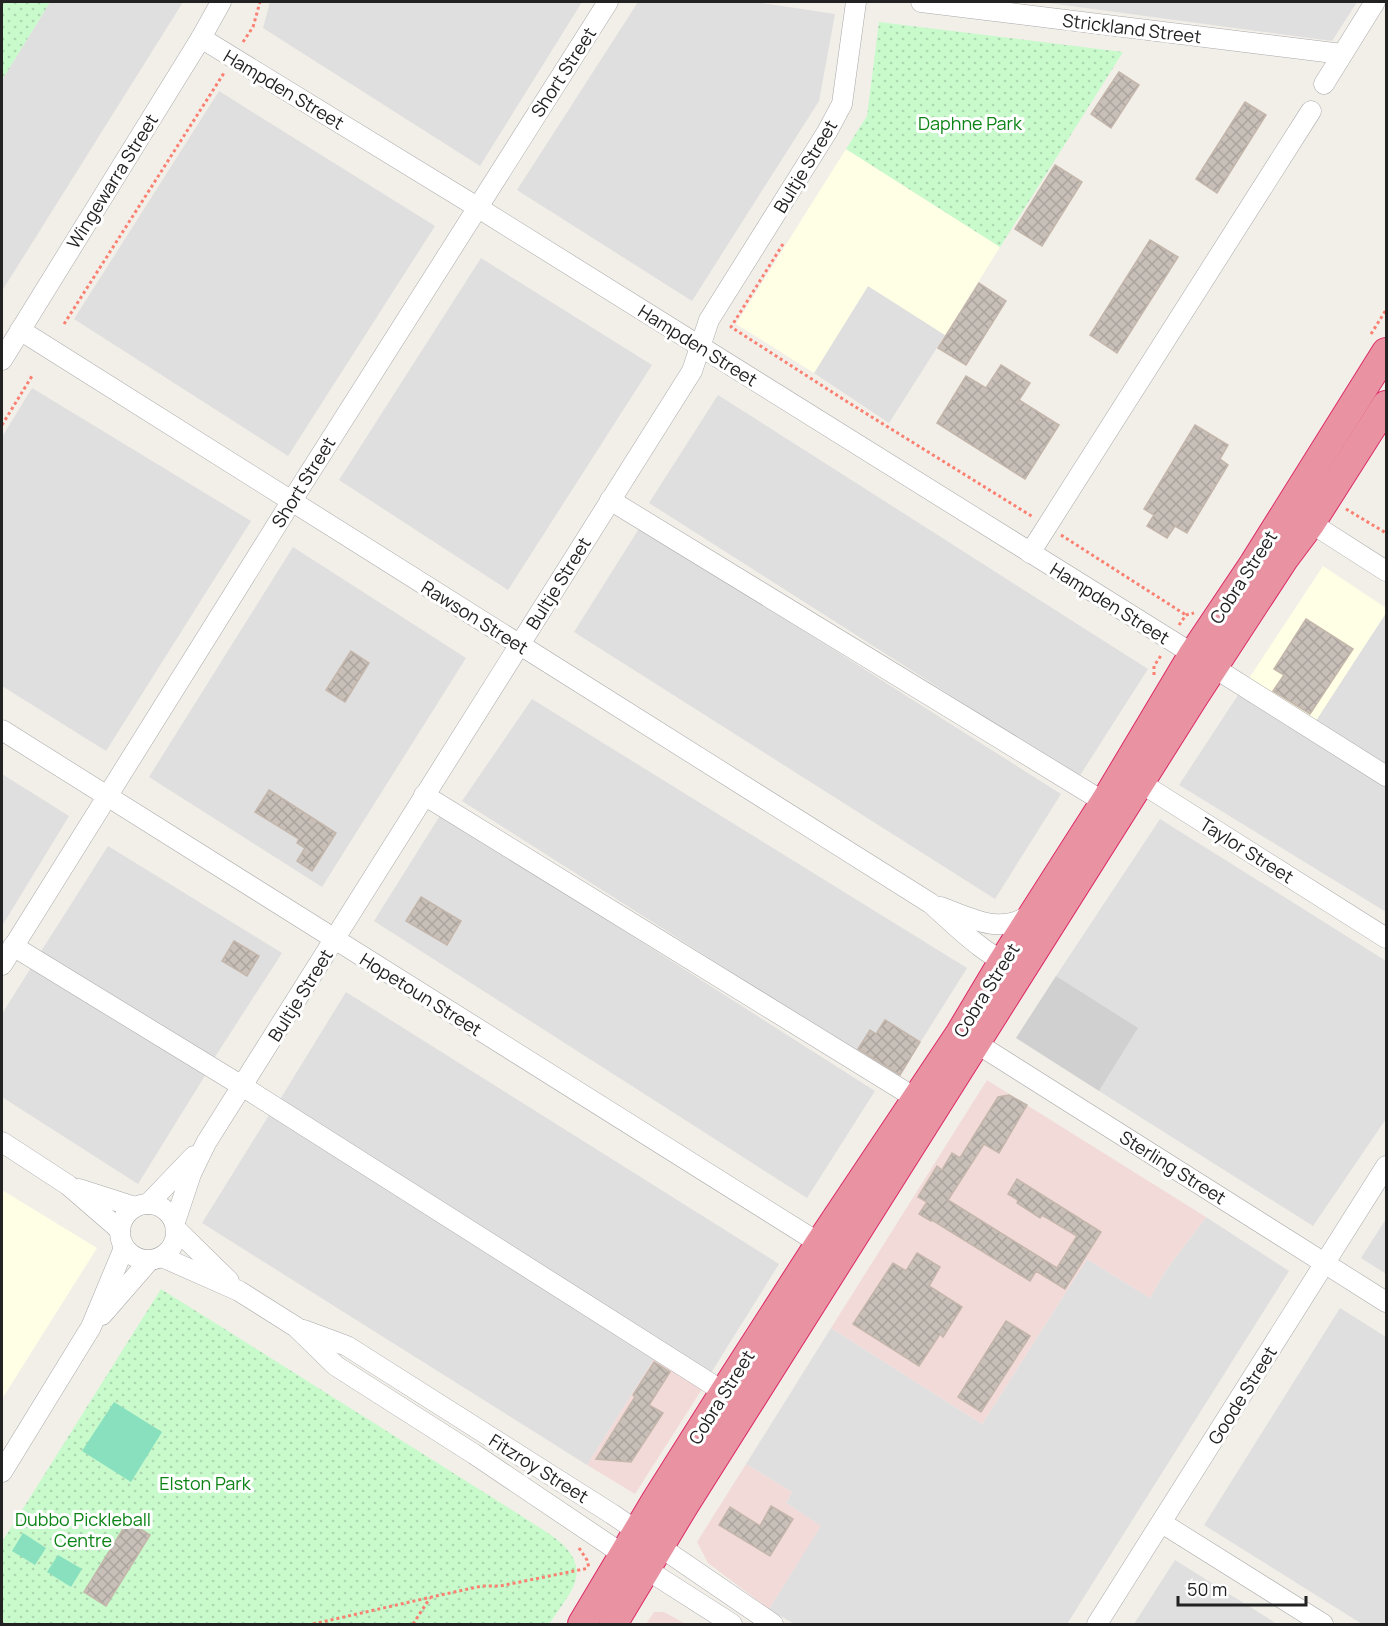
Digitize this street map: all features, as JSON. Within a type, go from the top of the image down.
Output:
[{"type":"highway","name":"Cobra Street","points":[[582,1624],[642,1551],[684,1506],[917,1099],[969,1038],[1003,961],[1049,908],[1141,783],[1194,698],[1203,661],[1254,563],[1386,352]]},
{"type":"highway","name":"Cobra Street","points":[[613,1624],[642,1551],[724,1392],[830,1251],[969,1038],[1049,908],[1105,800],[1203,661],[1311,523],[1386,405]]},
{"type":"highway","points":[[1254,563],[1283,528],[1293,523],[1311,523]]},
{"type":"street","name":"Wingewarra Street","points":[[2,360],[221,2]]},
{"type":"street","name":"Short Street","points":[[2,965],[291,502],[608,2]]},
{"type":"street","name":"Bultje Street","points":[[176,1226],[191,1174],[207,1143],[692,371],[709,320],[827,132],[842,104],[856,2]]},
{"type":"street","name":"Strickland Street","points":[[921,2],[1342,54]]},
{"type":"street","points":[[1324,84],[1375,2]]},
{"type":"street","name":"Hampden Street","points":[[201,38],[477,207],[1386,776]]},
{"type":"street","points":[[1030,553],[1311,111]]},
{"type":"street","name":"Rawson Street","points":[[20,330],[930,903],[979,946],[1003,961]]},
{"type":"street","points":[[609,500],[1105,800],[1125,784],[1141,783]]},
{"type":"street","points":[[1311,523],[1386,571]]},
{"type":"street","name":"Hopetoun Street","points":[[2,730],[830,1251]]},
{"type":"street","name":"Taylor Street","points":[[1141,783],[1386,938]]},
{"type":"street","points":[[424,795],[917,1099]]},
{"type":"street","name":"Rawson Street","points":[[930,903],[979,921],[1004,926],[1049,908]]},
{"type":"street","points":[[14,946],[242,1086],[724,1392]]},
{"type":"street","name":"Sterling Street","points":[[969,1038],[1386,1302]]},
{"type":"street","points":[[2,1142],[68,1185],[122,1239],[135,1258],[156,1259]]},
{"type":"street","name":"Bultje Street","points":[[141,1205],[207,1143]]},
{"type":"street","name":"Goode Street","points":[[1097,1624],[1386,1166]]},
{"type":"street","points":[[68,1185],[141,1205],[161,1207],[167,1210],[176,1226],[174,1246],[156,1259],[91,1327]]},
{"type":"street","points":[[2,1472],[91,1327],[122,1239],[127,1213],[141,1205]]},
{"type":"street","name":"Fitzroy Street","points":[[176,1226],[239,1291]]},
{"type":"street","name":"Fitzroy Street","points":[[156,1259],[239,1291],[296,1328],[336,1366],[474,1454],[772,1624]]},
{"type":"street","name":"Fitzroy Street","points":[[296,1328],[347,1346],[642,1551],[732,1624]]},
{"type":"street","points":[[1162,1523],[1323,1624]]},
{"type":"path","points":[[64,324],[253,27],[260,2]]},
{"type":"path","points":[[783,244],[731,327],[1039,521]]},
{"type":"path","points":[[2,425],[32,376]]},
{"type":"path","points":[[1346,508],[1386,533]]},
{"type":"path","points":[[1059,533],[1186,615]]},
{"type":"path","points":[[313,1624],[482,1586],[500,1586],[589,1568],[587,1560]]},
{"type":"path","points":[[413,1624],[430,1598]]},
{"type":"shaded area","points":[[50,2],[183,2],[2,291],[2,80]]},
{"type":"shaded area","points":[[270,2],[582,2],[480,166],[263,28]]},
{"type":"shaded area","points":[[638,2],[755,2],[835,14],[819,101],[692,301],[517,190]]},
{"type":"shaded area","points":[[1041,2],[1357,2],[1332,41]]},
{"type":"shaded area","points":[[219,91],[435,226],[288,456],[74,319]]},
{"type":"shaded area","points":[[846,149],[1000,247],[945,335],[868,286],[814,373],[736,324]]},
{"type":"shaded area","points":[[481,258],[652,365],[508,590],[339,480]]},
{"type":"shaded area","points":[[868,286],[945,335],[889,423],[814,373]]},
{"type":"shaded area","points":[[32,388],[251,521],[106,751],[2,686],[2,437]]},
{"type":"shaded area","points":[[718,395],[1148,669],[1079,777],[649,503]]},
{"type":"shaded area","points":[[640,527],[1061,794],[995,899],[574,632]]},
{"type":"shaded area","points":[[293,547],[466,658],[322,887],[149,777]]},
{"type":"shaded area","points":[[1323,566],[1386,608],[1386,613],[1308,733],[1242,689]]},
{"type":"shaded area","points":[[1386,613],[1386,912],[1179,785],[1242,689],[1308,732]]},
{"type":"shaded area","points":[[532,699],[967,968],[898,1078],[462,801]]},
{"type":"shaded area","points":[[2,774],[69,816],[2,926]]},
{"type":"shaded area","points":[[441,814],[875,1091],[807,1198],[374,921]]},
{"type":"shaded area","points":[[1160,819],[1386,961],[1386,1119],[1313,1226],[1099,1091],[1136,1031],[1056,976]]},
{"type":"shaded area","points":[[108,846],[282,953],[213,1060],[40,953]]},
{"type":"shaded area","points":[[32,966],[206,1074],[138,1184],[2,1097],[2,1014]]},
{"type":"shaded area","points":[[1056,976],[1138,1028],[1099,1091],[1016,1038]]},
{"type":"shaded area","points":[[346,992],[779,1264],[711,1373],[279,1101]]},
{"type":"shaded area","points":[[987,1080],[1206,1217],[1166,1270],[1150,1298],[1087,1259],[982,1424],[831,1328]]},
{"type":"shaded area","points":[[269,1115],[656,1356],[587,1465],[202,1223]]},
{"type":"shaded area","points":[[2,1190],[97,1248],[2,1399]]},
{"type":"shaded area","points":[[1206,1217],[1289,1271],[1067,1624],[794,1624],[769,1609],[820,1526],[786,1503],[792,1492],[746,1464],[831,1328],[982,1424],[1087,1259],[1150,1298],[1166,1270]]},
{"type":"shaded area","points":[[1386,1219],[1386,1274],[1361,1258]]},
{"type":"shaded area","points":[[1340,1308],[1386,1337],[1386,1624],[1362,1624],[1204,1525]]},
{"type":"shaded area","points":[[656,1356],[704,1386],[635,1494],[587,1465]]},
{"type":"shaded area","points":[[746,1464],[792,1492],[786,1503],[821,1526],[769,1609],[708,1563],[697,1542]]},
{"type":"shaded area","points":[[1175,1560],[1277,1624],[1134,1624]]},
{"type":"shaded area","points":[[654,1612],[664,1612],[686,1624],[646,1624]]},
{"type":"green space","points":[[2,2],[50,2],[2,80]]},
{"type":"green space","name":"Daphne Park","points":[[879,22],[1123,52],[1000,247],[846,149],[867,116]]},
{"type":"green space","name":"Elston Park","points":[[161,1289],[542,1529],[562,1544],[570,1552],[577,1573],[572,1590],[549,1624],[2,1624],[2,1542]]},
{"type":"green space","points":[[114,1402],[162,1432],[131,1482],[82,1451]]},
{"type":"green space","points":[[23,1533],[46,1548],[35,1565],[12,1551]]},
{"type":"green space","points":[[58,1555],[82,1569],[71,1587],[47,1572]]},
{"type":"building","points":[[1119,72],[1139,85],[1111,128],[1091,114]]},
{"type":"building","points":[[1245,102],[1266,115],[1217,193],[1196,179]]},
{"type":"building","points":[[1055,165],[1082,182],[1042,246],[1015,229]]},
{"type":"building","points":[[1150,240],[1178,257],[1117,353],[1090,335]]},
{"type":"building","points":[[979,283],[1006,301],[966,365],[938,348]]},
{"type":"building","points":[[1001,365],[1030,383],[1019,400],[1059,425],[1025,479],[937,423],[966,376],[986,388]]},
{"type":"building","points":[[1195,425],[1228,445],[1220,459],[1228,465],[1187,533],[1175,526],[1167,538],[1147,526],[1154,515],[1144,509]]},
{"type":"building","points":[[1306,619],[1353,649],[1310,714],[1273,691],[1284,675],[1274,669]]},
{"type":"building","points":[[351,651],[369,663],[345,702],[326,690]]},
{"type":"building","points":[[269,790],[336,833],[312,871],[297,861],[305,848],[297,843],[299,839],[255,812]]},
{"type":"building","points":[[421,897],[461,921],[447,945],[406,921]]},
{"type":"building","points":[[234,941],[259,956],[247,976],[222,961]]},
{"type":"building","points":[[885,1020],[920,1042],[900,1075],[858,1049],[870,1030],[876,1034]]},
{"type":"building","points":[[1009,1095],[1027,1105],[999,1153],[984,1144],[948,1200],[1057,1268],[1077,1236],[1042,1215],[1040,1218],[1017,1203],[1018,1200],[1008,1194],[1017,1179],[1101,1232],[1065,1289],[1036,1271],[1030,1281],[919,1214],[927,1202],[918,1197],[937,1166],[942,1170],[952,1153],[960,1158],[998,1097]]},
{"type":"building","points":[[917,1253],[940,1267],[929,1286],[962,1307],[943,1337],[940,1334],[919,1366],[853,1324],[893,1263],[906,1271]]},
{"type":"building","points":[[1006,1321],[1030,1336],[981,1412],[958,1397]]},
{"type":"building","points":[[654,1362],[670,1372],[649,1405],[663,1413],[631,1462],[596,1459],[635,1397],[633,1395]]},
{"type":"building","points":[[771,1506],[793,1519],[770,1556],[719,1525],[730,1507],[760,1526]]},
{"type":"building","points":[[128,1521],[150,1535],[106,1606],[84,1592]]},
{"type":"park label","name":"Dubbo Pickleball Centre","points":[[83,1529]]}]
